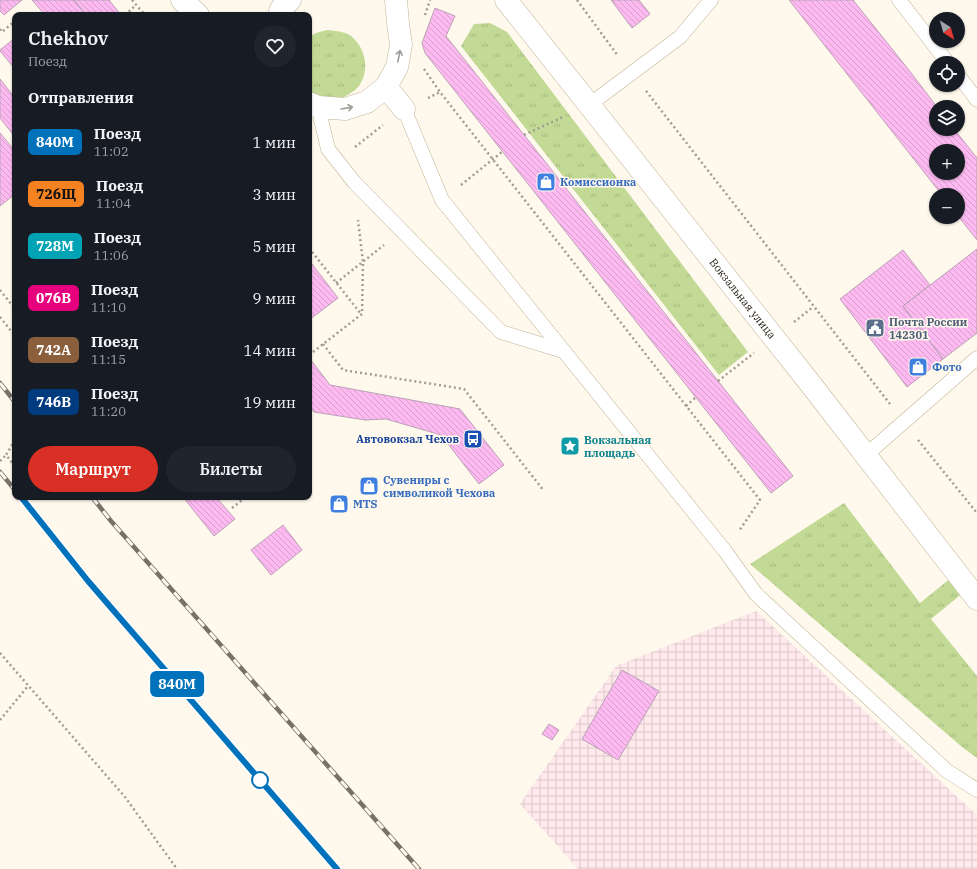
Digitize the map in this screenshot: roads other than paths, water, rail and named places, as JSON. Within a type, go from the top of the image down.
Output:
[{"type":"street","points":[[182,0],[195,12]]},
{"type":"street","points":[[280,12],[290,0]]},
{"type":"street","points":[[381,0],[398,23]]},
{"type":"street","points":[[313,105],[345,109],[367,102],[386,87],[397,67],[402,45],[396,0]]},
{"type":"street","name":"Вокзальная улица","points":[[506,0],[866,455],[977,599]]},
{"type":"street","points":[[386,87],[404,109]]},
{"type":"lane","points":[[589,104],[680,37],[711,0]]},
{"type":"lane","points":[[900,0],[943,56]]},
{"type":"lane","points":[[965,85],[977,100]]},
{"type":"lane","points":[[313,105],[328,149],[354,182],[501,332],[563,351]]},
{"type":"lane","points":[[404,109],[442,200],[725,551],[756,594],[947,771],[977,790]]},
{"type":"lane","points":[[866,455],[977,358]]},
{"type":"railway","points":[[0,383],[12,398]]},
{"type":"railway","points":[[0,472],[12,486]]},
{"type":"railway","points":[[23,500],[88,581],[337,869]]},
{"type":"railway","points":[[94,500],[111,521],[419,869]]},
{"type":"train","name":"840М","points":[[23,500],[88,581],[337,869]]},
{"type":"place","name":"Комиссионка","points":[[546,182]]},
{"type":"place","name":"Почта России 142301","points":[[875,328]]},
{"type":"place","name":"Фото","points":[[918,367]]},
{"type":"place","name":"Автовокзал Чехов","points":[[473,439]]},
{"type":"place","name":"Вокзальная площадь","points":[[570,446]]},
{"type":"place","name":"Сувениры с символикой Чехова","points":[[369,486]]},
{"type":"place","name":"MTS","points":[[339,504]]}]
